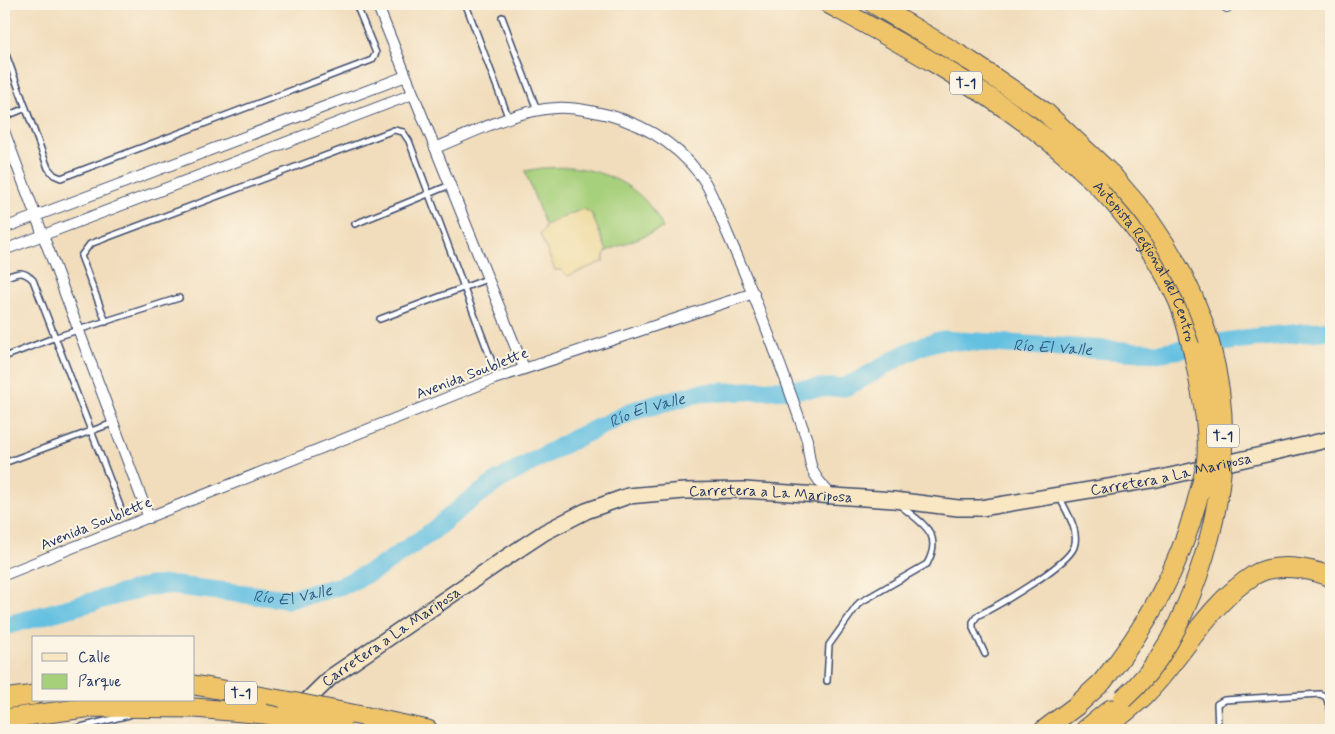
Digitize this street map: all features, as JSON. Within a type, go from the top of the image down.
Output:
[{"type":"highway","name":"Autopista Regional del Centro","points":[[830,4],[959,78],[1035,129],[1091,177],[1152,251],[1177,297],[1193,350],[1207,441],[1204,472],[1182,548],[1144,626],[1125,654],[1102,682],[1076,706],[1044,730]]},
{"type":"highway","name":"Autopista Regional del Centro","points":[[874,4],[970,61],[1045,112],[1112,176],[1151,222],[1183,274],[1202,318],[1220,384],[1223,446],[1220,490],[1210,542],[1182,619],[1154,666],[1136,687],[1085,730]]},
{"type":"highway","points":[[1091,177],[1112,176]]},
{"type":"highway","points":[[1103,730],[1144,695],[1211,613],[1254,575],[1285,568],[1313,570],[1331,577]]},
{"type":"highway","name":"T-1","points":[[195,685],[287,701],[428,730]]},
{"type":"highway","points":[[4,699],[32,695]]},
{"type":"highway","name":"T-1","points":[[4,718],[92,707],[195,708],[264,714],[343,730]]},
{"type":"street","points":[[377,4],[524,368]]},
{"type":"street","points":[[4,228],[406,76]]},
{"type":"street","points":[[4,250],[413,94]]},
{"type":"street","points":[[435,148],[509,119],[538,110],[557,108],[615,115],[656,133],[680,152],[702,178],[754,293],[806,440],[809,465],[813,476],[830,494]]},
{"type":"street","points":[[4,131],[149,518]]},
{"type":"street","name":"Avenida Soublette","points":[[4,575],[524,368],[754,293]]},
{"type":"street","name":"Carretera a La Mariposa","points":[[277,730],[331,677],[520,548],[586,511],[628,496],[684,490],[744,490],[830,494],[958,508],[982,508],[1157,479],[1331,439]]},
{"type":"lane","points":[[4,49],[48,168],[54,175],[61,178],[372,60],[376,53],[356,4]]},
{"type":"lane","points":[[466,5],[509,119]]},
{"type":"lane","points":[[502,17],[538,110]]},
{"type":"lane","points":[[4,117],[26,108]]},
{"type":"lane","points":[[106,322],[81,256],[90,244],[394,130],[403,132],[409,141],[492,362]]},
{"type":"lane","points":[[355,224],[450,185]]},
{"type":"lane","points":[[4,278],[18,272],[26,273],[33,280],[120,506]]},
{"type":"lane","points":[[380,319],[488,279]]},
{"type":"lane","points":[[4,357],[179,298]]},
{"type":"lane","points":[[4,464],[113,423]]},
{"type":"lane","points":[[985,654],[973,628],[973,622],[977,616],[1020,593],[1068,558],[1075,546],[1074,526],[1059,496]]},
{"type":"lane","points":[[827,681],[829,645],[859,603],[927,564],[933,553],[935,544],[930,532],[894,500]]},
{"type":"lane","points":[[1218,730],[1217,704],[1224,700],[1320,694],[1326,697],[1331,712]]},
{"type":"lane","points":[[69,730],[164,708]]},
{"type":"green space","points":[[571,167],[600,173],[626,185],[647,203],[656,214],[663,228],[607,251],[592,214],[583,209],[545,225],[525,171],[542,168]]},
{"type":"sand","points":[[583,209],[591,213],[607,251],[604,255],[604,261],[568,276],[562,270],[555,270],[540,234],[544,230],[545,225]]},
{"type":"waterway","name":"Río El Valle","points":[[4,626],[150,586],[168,585],[288,599],[346,584],[380,567],[430,533],[465,504],[499,480],[576,438],[636,410],[700,393],[845,387],[905,354],[930,343],[943,340],[1158,353],[1243,339],[1331,330]]}]
